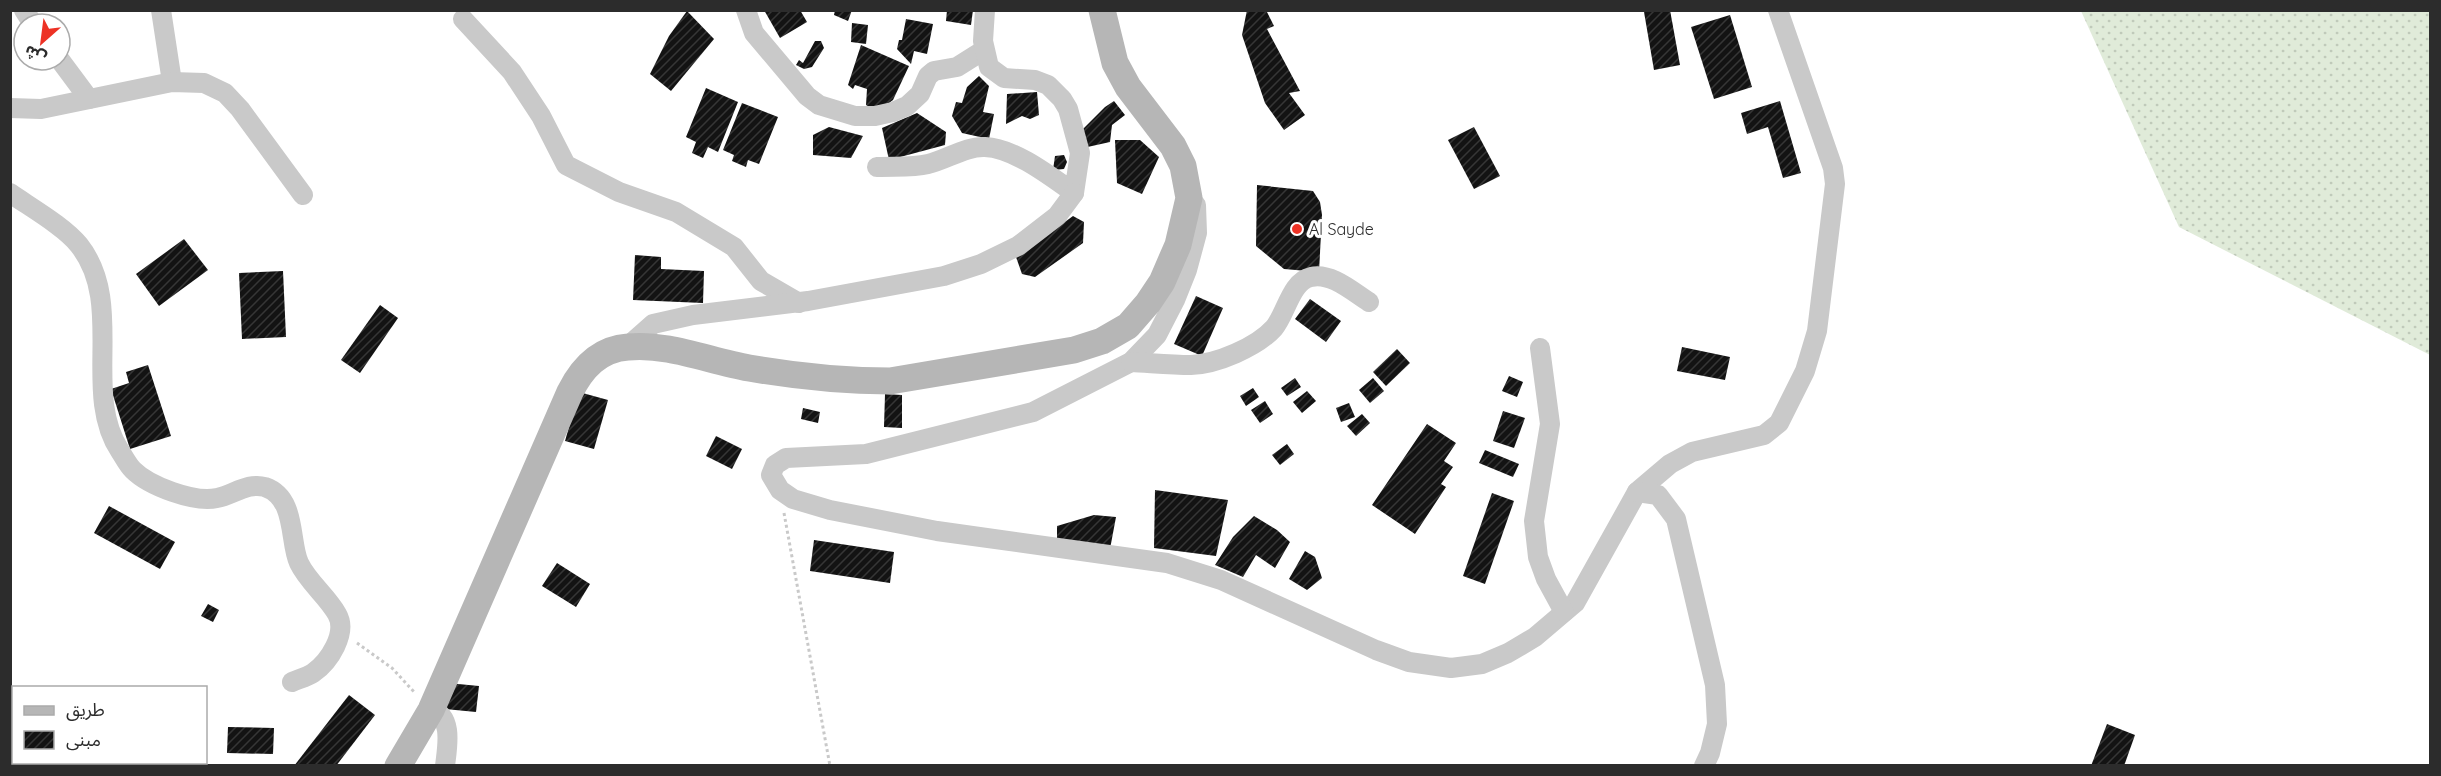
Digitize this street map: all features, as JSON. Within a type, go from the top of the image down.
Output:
[{"type":"main road","points":[[398,765],[431,710],[579,374],[590,362],[608,352],[627,347],[651,347],[747,368],[860,381],[900,379],[1074,350],[1102,341],[1128,326],[1162,282],[1178,244],[1189,198],[1183,166],[1173,146],[1128,87],[1115,63],[1102,10]]},
{"type":"street","points":[[161,10],[172,82]]},
{"type":"street","points":[[746,10],[754,33],[807,96],[819,105],[855,116],[875,116],[907,106],[920,94],[928,76],[934,71],[957,67],[984,50]]},
{"type":"street","points":[[627,347],[653,324],[693,315],[799,303],[944,276],[981,264],[1018,246],[1057,216],[1074,193],[1080,153],[1070,116],[1062,99],[1048,85],[1035,80],[1004,78],[996,74],[989,66],[984,50],[984,10]]},
{"type":"street","points":[[1189,198],[1196,205],[1197,233],[1187,270],[1157,335],[1131,362],[1069,395],[1022,414],[866,454],[786,458],[775,465],[771,475],[780,490],[793,499],[830,510],[937,531],[1167,563],[1221,580],[1376,650],[1409,662],[1451,668],[1482,664],[1508,653],[1535,637],[1575,603],[1636,492],[1670,464],[1692,452],[1764,435],[1779,423],[1805,371],[1817,331],[1834,200],[1834,176],[1778,10]]},
{"type":"street","points":[[463,19],[512,72],[541,116],[566,165],[619,192],[676,212],[734,247],[761,281],[799,303]]},
{"type":"street","points":[[69,72],[89,99]]},
{"type":"street","points":[[10,108],[41,109],[172,82],[204,83],[225,93],[303,195]]},
{"type":"street","points":[[877,167],[929,164],[983,146],[999,149],[1023,160],[1074,193]]},
{"type":"street","points":[[10,193],[78,243],[92,263],[102,309],[104,392],[110,433],[134,470],[164,489],[191,497],[216,498],[250,486],[266,488],[276,495],[292,521],[298,562],[338,615],[341,625],[332,651],[322,665],[312,673],[292,682]]},
{"type":"street","points":[[1131,362],[1193,365],[1225,357],[1250,346],[1275,326],[1295,291],[1304,280],[1313,276],[1326,277],[1369,302]]},
{"type":"street","points":[[1540,348],[1550,424],[1534,521],[1538,557],[1546,579],[1564,612]]},
{"type":"street","points":[[1636,492],[1658,495],[1676,519],[1714,685],[1717,724],[1710,753],[1704,765]]},
{"type":"street","points":[[431,710],[444,718],[448,736],[445,765]]},
{"type":"path","points":[[780,490],[830,765]]},
{"type":"path","points":[[339,635],[360,645],[392,668],[431,710]]},
{"type":"green space","points":[[2081,11],[2430,11],[2430,355],[2179,227]]},
{"type":"building","points":[[764,10],[800,10],[807,22],[780,38]]},
{"type":"building","points":[[835,10],[852,10],[848,21],[834,15]]},
{"type":"building","points":[[947,10],[973,10],[971,25],[946,21]]},
{"type":"building","points":[[1247,10],[1266,10],[1274,26],[1267,29],[1300,91],[1289,93],[1305,115],[1284,130],[1265,103],[1242,35]]},
{"type":"building","points":[[1670,10],[1680,65],[1654,70],[1644,12]]},
{"type":"building","points":[[687,11],[714,39],[671,91],[650,74],[669,36]]},
{"type":"building","points":[[1730,15],[1752,87],[1714,99],[1691,27]]},
{"type":"building","points":[[906,19],[933,24],[927,54],[914,51],[911,64],[897,49],[899,40],[902,40]]},
{"type":"building","points":[[852,23],[868,25],[866,44],[851,42]]},
{"type":"building","points":[[815,41],[821,41],[824,48],[812,67],[804,69],[796,65],[799,60],[803,63]]},
{"type":"building","points":[[861,45],[909,66],[893,100],[877,112],[866,105],[867,89],[855,85],[853,89],[848,85]]},
{"type":"building","points":[[979,76],[989,86],[983,112],[994,114],[989,139],[962,133],[952,116],[956,102],[962,103],[967,87]]},
{"type":"building","points":[[706,88],[738,102],[718,152],[708,147],[703,158],[692,153],[696,142],[686,137]]},
{"type":"building","points":[[1037,92],[1039,115],[1030,119],[1022,116],[1006,124],[1007,94]]},
{"type":"building","points":[[1114,101],[1125,115],[1112,125],[1110,142],[1083,148],[1078,134]]},
{"type":"building","points":[[1780,101],[1801,173],[1783,178],[1768,127],[1747,134],[1741,113]]},
{"type":"building","points":[[742,103],[778,117],[759,164],[748,160],[746,167],[732,161],[734,155],[723,150]]},
{"type":"building","points":[[917,113],[946,132],[945,145],[889,160],[882,128]]},
{"type":"building","points":[[829,127],[863,136],[851,158],[813,155],[813,135]]},
{"type":"building","points":[[1474,127],[1500,176],[1474,189],[1448,140]]},
{"type":"building","points":[[1115,140],[1140,140],[1159,157],[1142,194],[1117,183]]},
{"type":"building","points":[[1064,155],[1067,162],[1064,169],[1053,170],[1055,156]]},
{"type":"building","points":[[1257,185],[1313,191],[1320,202],[1322,215],[1319,272],[1284,269],[1256,246]]},
{"type":"building","points":[[1073,216],[1084,222],[1083,243],[1035,277],[1022,274],[1016,257]]},
{"type":"building","points":[[184,239],[208,270],[159,306],[136,274]]},
{"type":"building","points":[[635,255],[661,257],[661,269],[704,271],[703,303],[633,300]]},
{"type":"building","points":[[283,271],[286,337],[242,339],[239,273]]},
{"type":"building","points":[[1196,296],[1223,308],[1202,356],[1174,344]]},
{"type":"building","points":[[1310,299],[1341,321],[1326,342],[1295,319]]},
{"type":"building","points":[[380,305],[398,318],[360,373],[341,360]]},
{"type":"building","points":[[1682,347],[1730,357],[1725,380],[1677,371]]},
{"type":"building","points":[[1397,349],[1410,363],[1386,386],[1373,372]]},
{"type":"building","points":[[148,365],[171,436],[130,449],[111,389],[129,383],[126,372]]},
{"type":"building","points":[[1509,376],[1523,382],[1517,397],[1502,391]]},
{"type":"building","points":[[1295,378],[1301,387],[1287,396],[1281,388]]},
{"type":"building","points":[[1373,378],[1384,391],[1370,403],[1359,390]]},
{"type":"building","points":[[1253,388],[1259,397],[1246,406],[1240,396]]},
{"type":"building","points":[[1307,391],[1316,401],[1302,413],[1293,402]]},
{"type":"building","points":[[579,392],[608,400],[594,449],[565,441]]},
{"type":"building","points":[[885,394],[902,395],[902,428],[884,427]]},
{"type":"building","points":[[1265,401],[1273,414],[1260,423],[1251,410]]},
{"type":"building","points":[[1349,403],[1355,417],[1341,422],[1336,408]]},
{"type":"building","points":[[803,408],[820,412],[818,423],[801,419]]},
{"type":"building","points":[[1503,411],[1525,418],[1514,448],[1493,441]]},
{"type":"building","points":[[1362,414],[1370,423],[1356,436],[1347,426]]},
{"type":"building","points":[[1427,424],[1456,443],[1444,461],[1453,467],[1441,484],[1446,487],[1415,534],[1372,505]]},
{"type":"building","points":[[716,436],[742,449],[732,469],[706,456]]},
{"type":"building","points":[[1287,444],[1294,454],[1280,465],[1272,455]]},
{"type":"building","points":[[1485,450],[1519,464],[1513,477],[1479,463]]},
{"type":"building","points":[[1155,490],[1228,500],[1216,556],[1154,548]]},
{"type":"building","points":[[1492,493],[1514,501],[1485,584],[1463,576]]},
{"type":"building","points":[[109,506],[175,542],[160,569],[94,533]]},
{"type":"building","points":[[1094,515],[1116,517],[1110,549],[1057,539],[1057,526]]},
{"type":"building","points":[[1254,516],[1277,530],[1290,542],[1275,568],[1256,555],[1243,577],[1215,565],[1233,537]]},
{"type":"building","points":[[814,540],[894,552],[890,583],[810,571]]},
{"type":"building","points":[[1305,551],[1315,557],[1322,578],[1307,590],[1289,579]]},
{"type":"building","points":[[557,563],[590,584],[576,607],[542,586]]},
{"type":"building","points":[[208,604],[219,610],[213,622],[201,616]]},
{"type":"building","points":[[448,683],[479,686],[476,712],[445,709]]},
{"type":"building","points":[[12,692],[12,730],[10,730],[10,693]]},
{"type":"building","points":[[349,695],[375,715],[336,766],[294,766]]},
{"type":"building","points":[[2107,724],[2135,735],[2124,766],[2091,766]]},
{"type":"building","points":[[228,727],[274,728],[273,754],[227,753]]},
{"type":"building","points":[[110,764],[139,764],[138,766],[109,766]]},
{"type":"place","name":"Al Sayde","points":[[1297,229]]}]
